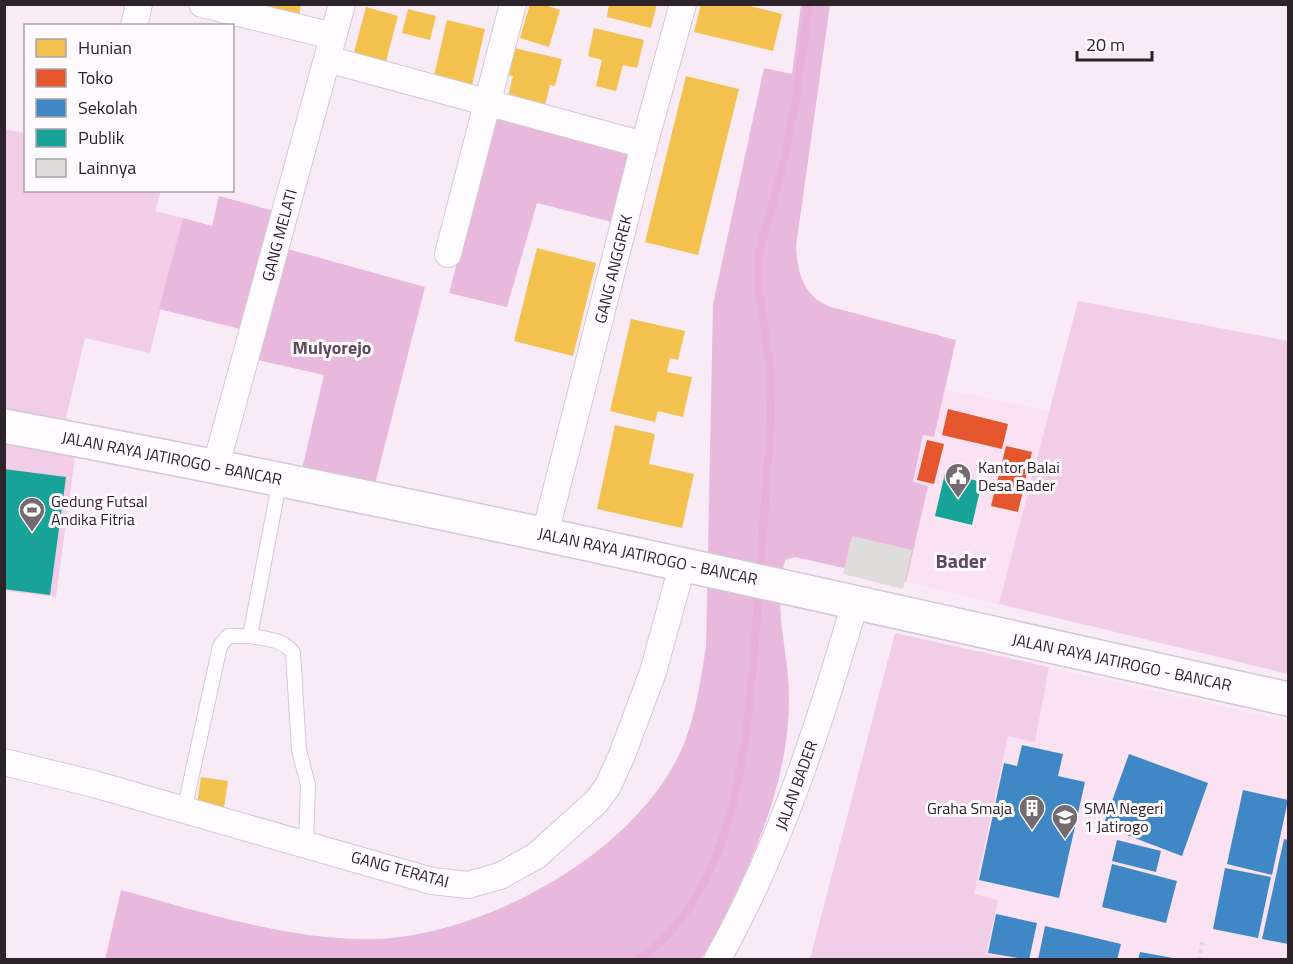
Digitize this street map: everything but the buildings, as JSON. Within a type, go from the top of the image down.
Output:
[{"type":"main road","name":"JALAN RAYA JATIROGO - BANCAR","points":[[4,426],[216,465],[693,565],[844,601],[1288,699]]},
{"type":"street","points":[[134,24],[139,4]]},
{"type":"street","points":[[202,4],[488,102],[644,145]]},
{"type":"street","name":"GANG MELATI","points":[[216,465],[342,4]]},
{"type":"street","points":[[448,254],[513,4]]},
{"type":"street","name":"GANG ANGGREK","points":[[545,534],[644,145],[683,4]]},
{"type":"street","name":"GANG TERATAI","points":[[4,762],[94,784],[432,881],[468,885],[500,876],[536,856],[596,802],[608,786],[693,565]]},
{"type":"street","name":"JALAN BADER","points":[[717,960],[774,844],[808,754],[844,601]]},
{"type":"lane","points":[[250,636],[280,478]]},
{"type":"lane","points":[[184,811],[220,646],[228,636],[250,636],[280,642],[288,646],[293,653],[299,750],[308,785],[306,844]]},
{"type":"path","points":[[1199,960],[1203,939]]},
{"type":"shaded area","points":[[801,5],[830,5],[796,246],[798,265],[804,283],[814,297],[831,307],[956,340],[934,437],[923,435],[913,482],[928,486],[906,582],[795,557],[785,560],[780,596],[789,699],[788,725],[780,775],[765,824],[746,872],[711,944],[701,959],[105,960],[121,890],[247,924],[312,936],[344,939],[375,939],[419,934],[464,922],[510,904],[555,880],[596,852],[633,819],[663,783],[684,744],[692,720],[706,646],[713,304],[764,68],[792,74]]},
{"type":"shaded area","points":[[496,116],[635,151],[616,223],[537,203],[507,307],[449,293]]},
{"type":"shaded area","points":[[4,129],[24,133],[24,192],[161,192],[155,211],[183,218],[150,353],[85,338],[65,422],[5,410]]},
{"type":"shaded area","points":[[219,196],[274,211],[266,243],[425,287],[375,484],[302,469],[324,375],[253,359],[260,334],[159,309],[183,218],[212,226]]},
{"type":"shaded area","points":[[1078,301],[1288,341],[1288,674],[999,604]]},
{"type":"shaded area","points":[[945,389],[1049,411],[999,604],[906,582],[928,486],[913,482],[923,435],[934,437]]},
{"type":"shaded area","name":"Gedung Futsal Andika Fitria","points":[[5,444],[75,457],[56,597],[5,591]]},
{"type":"shaded area","name":"SMA Negeri 1 Jatirogo","points":[[895,633],[1288,721],[1288,959],[810,960]]},
{"type":"shaded area","points":[[895,633],[1049,667],[1035,742],[1008,736],[974,894],[998,900],[986,954],[1010,959],[810,959]]},
{"type":"waterway","points":[[760,572],[771,418],[770,367],[759,290],[759,253],[783,165],[796,98],[809,4]]},
{"type":"waterway","points":[[638,960],[674,927],[702,887],[722,841],[736,792],[745,740],[759,590]]},
{"type":"place","name":"Kantor Balai Desa Bader","points":[[958,499]]},
{"type":"place","name":"Gedung Futsal Andika Fitria","points":[[32,533]]},
{"type":"place","name":"Graha Smaja","points":[[1032,831]]},
{"type":"place","name":"SMA Negeri 1 Jatirogo","points":[[1065,840]]},
{"type":"district","name":"Mulyorejo","points":[[332,348]]},
{"type":"district","name":"Bader","points":[[961,561]]}]
